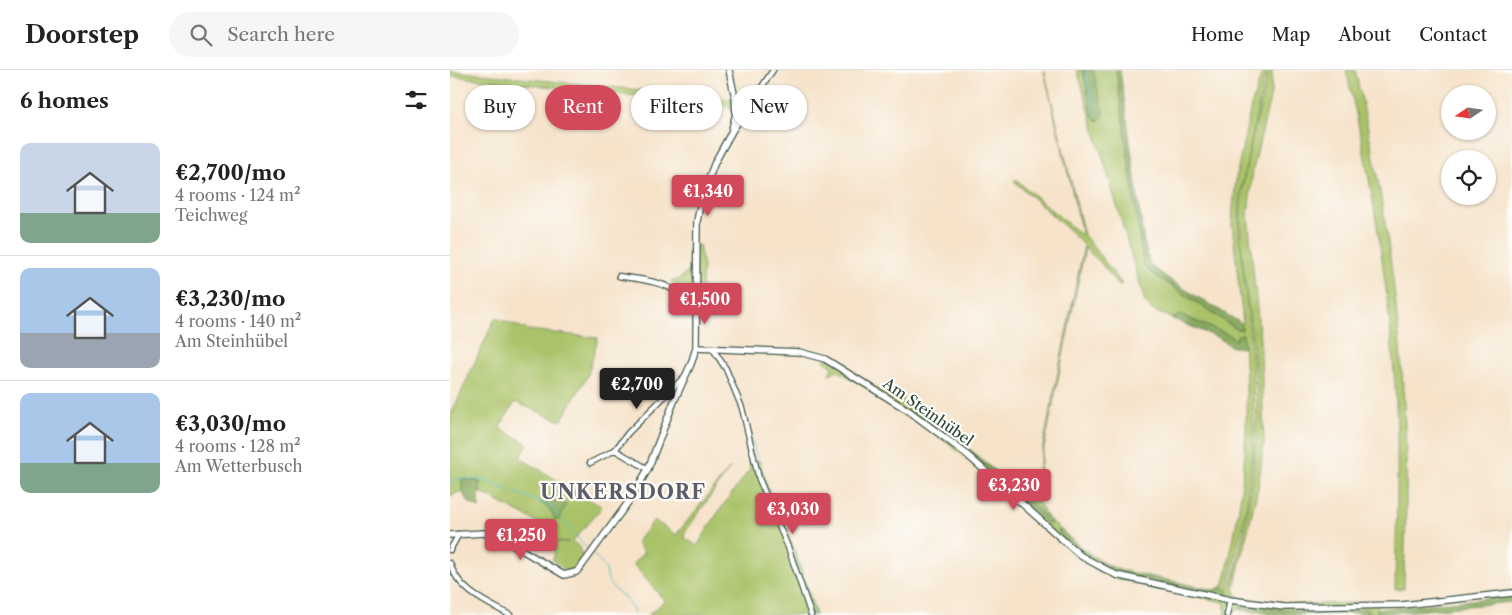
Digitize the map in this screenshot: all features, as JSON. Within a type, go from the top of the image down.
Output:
[{"type":"street","points":[[729,70],[732,85]]},
{"type":"street","points":[[763,85],[773,70]]},
{"type":"street","points":[[731,133],[732,129]]},
{"type":"street","points":[[450,535],[478,532],[490,535],[516,546],[564,574],[578,571],[590,552],[632,497],[648,469],[696,348],[697,221],[702,196],[715,162],[733,130]]},
{"type":"street","points":[[619,276],[660,284],[672,289],[690,307],[696,305]]},
{"type":"street","name":"Am Steinhübel","points":[[696,348],[798,352],[825,359],[909,412],[965,452],[1029,512],[1091,563],[1116,575],[1230,600],[1284,608],[1402,604],[1512,593]]},
{"type":"street","points":[[713,350],[726,369],[742,408],[759,479],[790,553],[811,615]]},
{"type":"street","points":[[590,463],[615,450],[628,433],[684,376]]},
{"type":"street","points":[[660,401],[672,406]]},
{"type":"street","points":[[615,450],[648,469]]},
{"type":"street","points":[[450,550],[459,534]]},
{"type":"street","points":[[450,564],[458,581],[465,588],[510,615]]},
{"type":"street","points":[[1227,615],[1230,600]]},
{"type":"green space","points":[[1044,70],[1084,235],[1122,284],[1118,285],[1100,262],[1085,248],[1037,484],[1039,466],[1084,246],[1015,182],[1015,179],[1082,234]]},
{"type":"green space","points":[[1077,70],[1083,70],[1088,97],[1103,112],[1093,70],[1116,70],[1143,263],[1146,269],[1236,329],[1242,329],[1241,323],[1243,323],[1232,224],[1233,207],[1236,178],[1251,106],[1263,70],[1266,70],[1240,195],[1239,231],[1253,363],[1254,426],[1253,453],[1246,510],[1229,586],[1231,587],[1248,505],[1255,450],[1256,422],[1255,366],[1241,244],[1241,204],[1249,153],[1268,70],[1272,70],[1271,94],[1253,170],[1248,215],[1261,351],[1264,442],[1258,488],[1234,588],[1237,597],[1280,604],[1373,603],[1512,591],[1378,605],[1377,612],[1381,614],[1240,607],[1242,610],[1237,609],[1231,615],[1224,615],[1225,605],[1223,602],[1121,580],[1100,572],[1074,554],[970,460],[905,412],[837,370],[828,375],[833,367],[824,361],[827,355],[897,401],[899,397],[910,404],[907,408],[983,464],[1050,524],[1052,522],[1060,529],[1058,531],[1103,568],[1202,592],[1228,591],[1223,586],[1238,515],[1246,438],[1243,334],[1236,340],[1229,335],[1181,315],[1173,319],[1152,310],[1145,302]]},
{"type":"green space","points":[[1083,70],[1093,70],[1104,115],[1099,121],[1092,115]]},
{"type":"green space","points":[[1116,70],[1120,70],[1144,242],[1150,265],[1173,282],[1241,323],[1242,330],[1237,329],[1146,269],[1143,263]]},
{"type":"green space","points":[[1346,70],[1355,70],[1365,114],[1382,202],[1394,291],[1403,381],[1406,446],[1404,589],[1395,589],[1397,430],[1395,385],[1386,294],[1365,159]]},
{"type":"green space","points":[[450,71],[590,85],[545,86],[450,76]]},
{"type":"green space","points":[[621,88],[631,89],[631,95],[621,94]]},
{"type":"green space","points":[[722,98],[731,99],[732,109],[722,105]]},
{"type":"green space","points":[[692,245],[699,245],[703,265],[701,307],[671,281],[679,279],[691,269]]},
{"type":"green space","points":[[1180,315],[1229,335],[1236,340],[1237,335],[1243,334],[1244,348],[1232,347],[1219,338],[1173,319]]},
{"type":"green space","points":[[495,318],[529,330],[598,338],[588,375],[561,421],[515,402],[499,428],[528,444],[520,458],[602,507],[572,542],[579,546],[583,559],[573,569],[566,571],[552,559],[554,558],[554,545],[559,542],[569,542],[539,540],[539,523],[480,492],[480,482],[462,479],[462,491],[450,496],[450,417]]},
{"type":"green space","points":[[910,404],[977,455],[1052,522],[1048,524],[983,464],[907,408]]},
{"type":"green space","points":[[746,445],[753,466],[759,460],[771,499],[794,548],[816,615],[648,615],[665,601],[633,564],[644,552],[636,543],[654,520],[676,535],[730,468],[684,534],[685,538],[697,546],[719,511],[750,469]]},
{"type":"green space","points":[[462,479],[480,482],[479,508],[470,503],[465,497],[462,489]]},
{"type":"green space","points":[[545,496],[566,505],[559,520],[555,520],[550,509],[541,503]]},
{"type":"green space","points":[[1035,497],[1048,518],[1026,500],[1034,502]]},
{"type":"green space","points":[[1060,529],[1079,546],[1105,564],[1120,570],[1214,590],[1223,586],[1229,591],[1226,595],[1219,595],[1118,573],[1088,559],[1059,534]]},
{"type":"green space","points":[[1512,596],[1512,602],[1381,614],[1376,612],[1378,609]]},
{"type":"green space","points":[[1241,604],[1295,611],[1369,609],[1370,613],[1276,615],[1242,610]]},
{"type":"waterway","points":[[1085,70],[1095,113]]},
{"type":"waterway","points":[[750,433],[758,462]]},
{"type":"waterway","points":[[759,467],[775,510]]},
{"type":"waterway","points":[[450,482],[461,478],[485,481],[550,506],[589,551]]},
{"type":"waterway","points":[[776,513],[793,550],[799,569]]},
{"type":"waterway","points":[[592,553],[605,568],[609,582]]},
{"type":"waterway","points":[[801,573],[815,615]]},
{"type":"waterway","points":[[609,584],[626,599],[636,615]]},
{"type":"district","name":"UNKERSDORF","points":[[623,492]]}]
